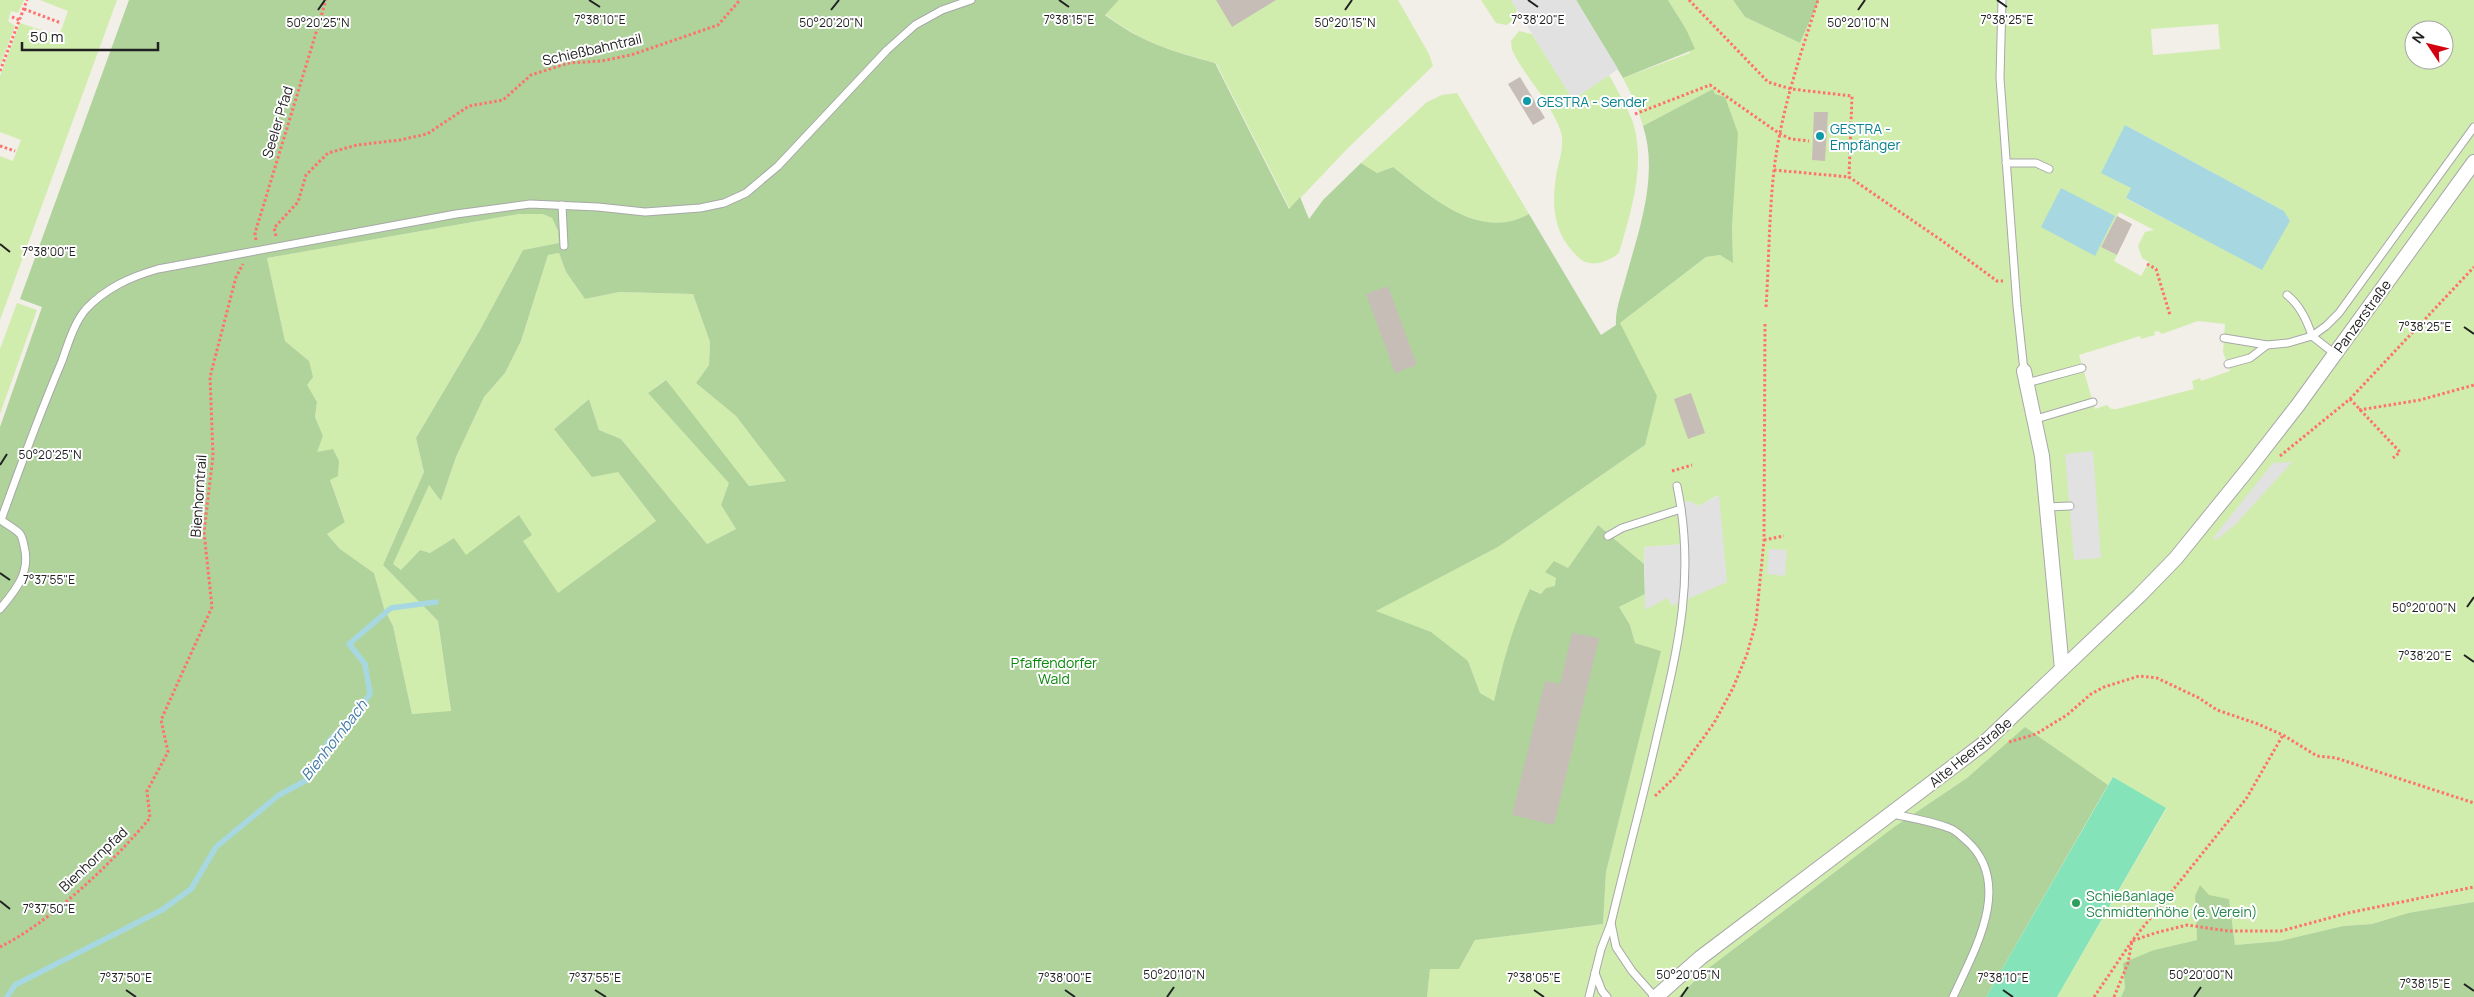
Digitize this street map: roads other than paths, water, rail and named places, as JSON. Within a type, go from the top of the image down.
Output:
[{"type":"street","name":"Panzerstraße","points":[[2249,468],[2335,354],[2474,162]]},
{"type":"street","points":[[2026,377],[2036,419],[2062,669]]},
{"type":"street","name":"Alte Heerstraße","points":[[1656,997],[1715,947],[1814,870],[1893,814],[1983,744],[2176,558],[2249,468]]},
{"type":"lane","points":[[0,609],[20,584],[26,570],[27,555],[20,534],[0,521],[33,429],[79,320],[85,310],[106,292],[136,276],[239,254],[456,214],[530,204],[562,204],[645,212],[700,208],[736,199],[762,181],[778,166],[887,50],[915,25],[942,10],[971,0]]},
{"type":"lane","points":[[2002,0],[2000,78],[2016,281],[2026,377],[2082,368]]},
{"type":"lane","points":[[2224,338],[2267,345],[2288,343],[2312,336],[2326,326],[2339,313],[2474,127]]},
{"type":"lane","points":[[2006,163],[2036,163],[2049,169]]},
{"type":"lane","points":[[562,204],[564,246]]},
{"type":"lane","points":[[2287,294],[2296,302],[2309,325],[2312,336],[2335,354]]},
{"type":"lane","points":[[2228,364],[2250,358],[2267,345]]},
{"type":"lane","points":[[2036,419],[2093,402]]},
{"type":"lane","points":[[1589,997],[1611,923],[1641,806],[1675,661],[1685,600],[1686,551],[1677,486]]},
{"type":"lane","points":[[2046,507],[2070,506]]},
{"type":"lane","points":[[1608,536],[1622,528],[1681,509]]},
{"type":"lane","points":[[1893,814],[1950,828],[1974,848],[1984,861],[1988,877],[1987,913],[1982,932],[1953,997]]},
{"type":"lane","points":[[1611,923],[1616,948],[1632,971],[1656,997]]},
{"type":"lane","points":[[1595,973],[1602,991],[1607,997]]},
{"type":"water","points":[[2125,125],[2284,211],[2290,221],[2262,270],[2126,198],[2131,188],[2101,173]]},
{"type":"water","points":[[2061,188],[2115,216],[2095,256],[2041,227]]},
{"type":"waterway","name":"Bienhornbach","points":[[7,997],[15,985],[162,910],[191,889],[216,847],[279,795],[305,781],[329,741],[354,716],[370,694],[365,664],[349,644],[391,608],[436,602]]},
{"type":"place","name":"GESTRA - Sender","points":[[1527,101]]},
{"type":"place","name":"GESTRA - Empfänger","points":[[1820,136]]},
{"type":"place","name":"Schießanlage Schmidtenhöhe (e. Verein)","points":[[2076,903]]},
{"type":"park label","name":"Pfaffendorfer Wald","points":[[1054,670]]}]
